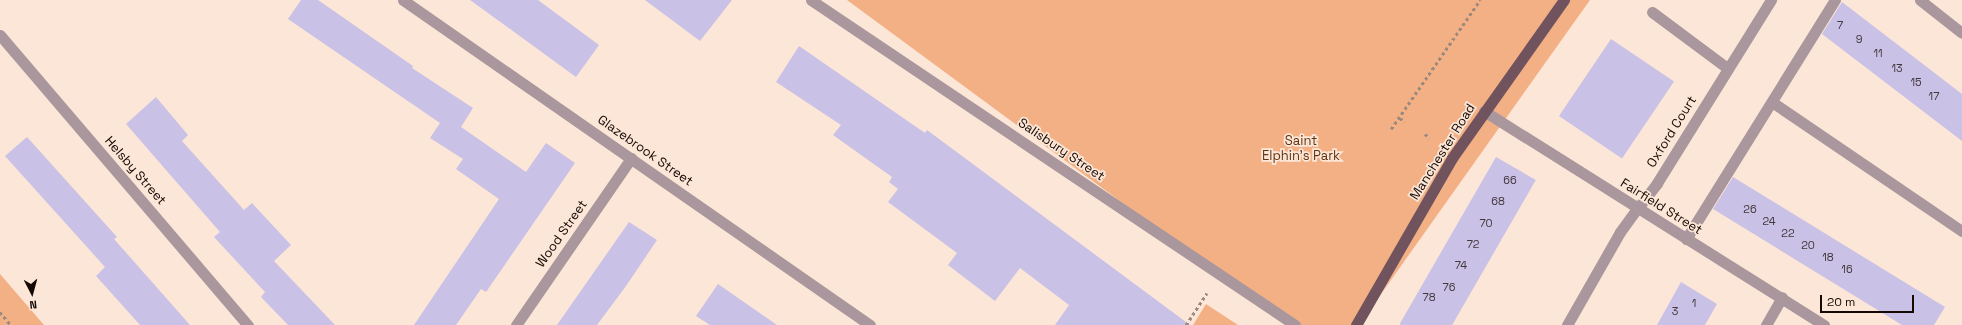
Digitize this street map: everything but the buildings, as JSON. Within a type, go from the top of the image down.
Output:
[{"type":"main road","name":"Manchester Road","points":[[1356,325],[1452,158],[1564,0]]},
{"type":"street","name":"Glazebrook Street","points":[[403,0],[870,325]]},
{"type":"street","name":"Salisbury Street","points":[[811,0],[1295,325]]},
{"type":"street","name":"Oxford Court","points":[[1568,325],[1620,232],[1657,183],[1727,68],[1771,0]]},
{"type":"street","points":[[1686,239],[1835,0]]},
{"type":"street","points":[[1920,0],[1962,33]]},
{"type":"street","points":[[1652,12],[1727,68]]},
{"type":"street","name":"Helsby Street","points":[[0,35],[248,325]]},
{"type":"street","points":[[1772,102],[1962,231]]},
{"type":"street","name":"Fairfield Street","points":[[1484,111],[1637,210],[1782,297],[1824,325]]},
{"type":"street","name":"Wood Street","points":[[516,325],[631,158]]},
{"type":"street","points":[[1766,325],[1782,297]]},
{"type":"path","points":[[1391,129],[1480,0]]},
{"type":"path","points":[[1400,118],[1405,122]]},
{"type":"path","points":[[1424,134],[1430,138]]},
{"type":"path","points":[[1186,325],[1219,274]]},
{"type":"path","points":[[0,312],[11,325]]},
{"type":"green space","name":"Saint Elphin's Park","points":[[847,0],[1590,0],[1359,325],[1295,325],[1219,274]]},
{"type":"green space","points":[[0,274],[44,325],[0,325]]},
{"type":"green space","points":[[1206,304],[1238,325],[1193,325]]}]
